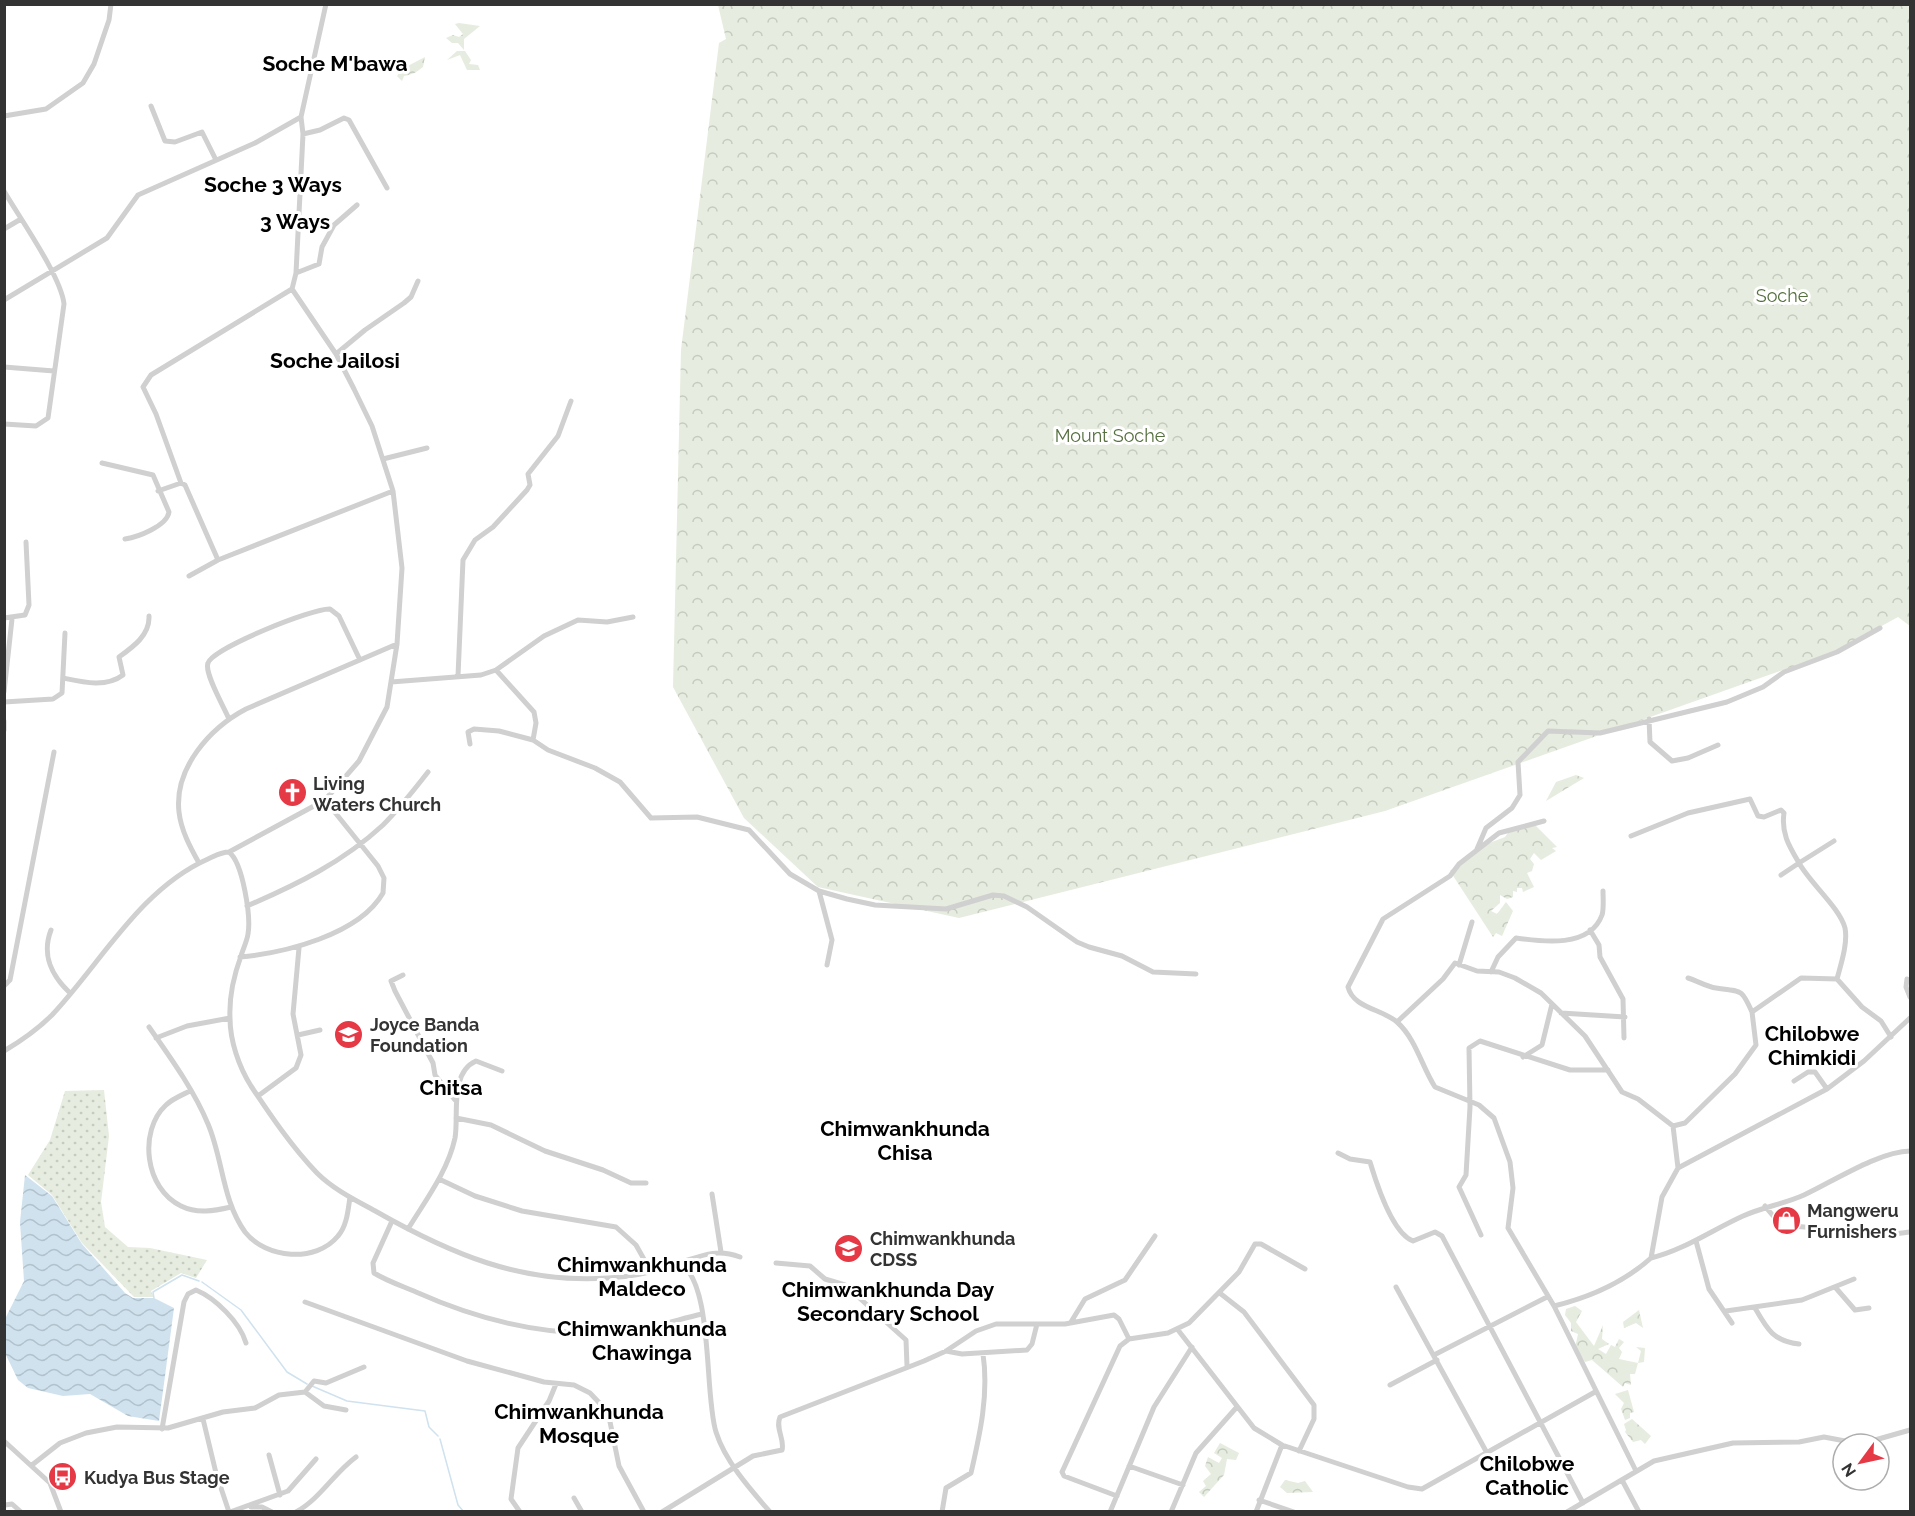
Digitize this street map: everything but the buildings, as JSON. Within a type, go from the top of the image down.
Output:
[{"type":"street","points":[[4,116],[46,109],[83,83],[94,64],[110,20],[111,4]]},
{"type":"street","points":[[218,560],[185,485],[181,483],[156,414],[143,387],[151,375],[292,289],[296,273],[303,134],[301,117],[326,4]]},
{"type":"street","points":[[151,106],[165,141],[175,142],[202,132],[216,160]]},
{"type":"street","points":[[4,300],[107,238],[138,195],[255,143],[301,117]]},
{"type":"street","points":[[303,134],[320,130],[344,118],[349,120],[387,188]]},
{"type":"street","points":[[4,191],[51,271],[63,296],[64,304],[48,418],[36,426],[4,424]]},
{"type":"street","points":[[296,273],[319,264],[322,247],[334,225],[357,205]]},
{"type":"street","points":[[4,229],[21,219]]},
{"type":"street","points":[[336,354],[411,297],[418,280]]},
{"type":"street","points":[[4,1052],[26,1038],[70,993],[119,934],[173,879],[199,863],[229,852],[325,800],[359,761],[387,707],[397,644],[402,568],[393,490],[372,426],[336,354],[292,289]]},
{"type":"street","points":[[4,367],[54,371]]},
{"type":"street","points":[[458,676],[463,560],[475,540],[493,527],[527,490],[530,485],[528,474],[558,436],[571,401]]},
{"type":"street","points":[[383,459],[427,448]]},
{"type":"street","points":[[102,463],[153,475],[169,512],[169,516],[147,531],[125,539]]},
{"type":"street","points":[[158,491],[181,483]]},
{"type":"street","points":[[189,576],[218,560],[393,490]]},
{"type":"street","points":[[4,618],[12,619],[25,615],[29,605],[26,542]]},
{"type":"street","points":[[229,718],[207,672],[207,663],[211,657],[228,647],[300,616],[330,609],[339,616],[360,660]]},
{"type":"street","points":[[63,678],[98,682],[117,680],[123,675],[119,657],[143,636],[149,624],[149,616]]},
{"type":"street","points":[[391,682],[481,675],[496,670],[544,636],[578,620],[607,622],[633,617]]},
{"type":"street","points":[[4,692],[12,619]]},
{"type":"street","points":[[1477,850],[1486,828],[1512,808],[1520,795],[1518,762],[1548,731],[1600,732],[1731,700],[1763,687],[1784,672],[1837,652],[1880,628]]},
{"type":"street","points":[[4,702],[53,699],[62,693],[65,633]]},
{"type":"street","points":[[199,863],[185,837],[179,811],[182,780],[202,746],[229,718],[397,644]]},
{"type":"street","points":[[496,670],[534,712],[536,723],[533,740]]},
{"type":"street","points":[[1649,719],[1650,742],[1672,761],[1688,758],[1718,744]]},
{"type":"street","points":[[4,721],[4,730]]},
{"type":"street","points":[[470,744],[468,732],[474,729],[499,731],[533,740],[548,750],[616,779],[632,794],[651,818],[697,817],[749,830],[790,874],[819,891],[862,903],[927,909],[957,908],[993,895],[1004,896],[1027,907],[1077,942],[1089,947],[1122,956],[1153,972],[1196,974]]},
{"type":"street","points":[[4,986],[10,980],[54,752]]},
{"type":"street","points":[[247,906],[302,881],[361,844],[383,825],[428,772]]},
{"type":"street","points":[[1631,836],[1688,813],[1750,799],[1758,816],[1764,817],[1781,810],[1784,813],[1782,825],[1784,836],[1799,863],[1844,925],[1845,936],[1838,979]]},
{"type":"street","points":[[240,957],[299,948],[338,930],[362,915],[380,899],[384,890],[384,878],[361,844],[325,800]]},
{"type":"street","points":[[1544,821],[1499,833],[1450,876],[1383,919],[1349,981],[1348,987],[1353,999],[1397,1022],[1415,1047],[1436,1088],[1468,1100],[1488,1111],[1500,1130],[1512,1179],[1507,1225],[1554,1306],[1636,1471]]},
{"type":"street","points":[[1781,875],[1834,841]]},
{"type":"street","points":[[229,852],[235,858],[247,906],[248,935],[233,984],[230,1018],[242,1070],[258,1096],[317,1172],[350,1197],[392,1221],[465,1257],[529,1273],[609,1278],[680,1263],[699,1255],[721,1252],[740,1257]]},
{"type":"street","points":[[819,891],[832,940],[827,965]]},
{"type":"street","points":[[1491,972],[1498,957],[1516,938],[1569,940],[1590,930],[1602,915],[1603,891]]},
{"type":"street","points":[[1459,965],[1473,922]]},
{"type":"street","points":[[51,930],[48,953],[53,976],[70,993]]},
{"type":"street","points":[[1590,930],[1599,945],[1600,957],[1623,999],[1624,1038]]},
{"type":"street","points":[[258,1096],[296,1068],[301,1055],[293,1003],[299,948]]},
{"type":"street","points":[[1397,1022],[1443,980],[1453,965],[1515,978],[1541,993],[1586,1036],[1624,1094],[1638,1099],[1672,1126],[1678,1168]]},
{"type":"street","points":[[403,975],[391,981],[395,991],[433,1063],[435,1075],[455,1100]]},
{"type":"street","points":[[1672,1126],[1685,1123],[1745,1062],[1756,1045],[1752,1012],[1745,996],[1738,991],[1715,988],[1688,978]]},
{"type":"street","points":[[1752,1012],[1775,999],[1801,978],[1838,979],[1862,1007],[1881,1021],[1891,1037]]},
{"type":"street","points":[[1907,980],[1906,987],[1911,997]]},
{"type":"street","points":[[1523,1057],[1542,1045],[1552,1004]]},
{"type":"street","points":[[1562,1013],[1624,1017]]},
{"type":"street","points":[[1651,1258],[1662,1197],[1678,1168],[1827,1089],[1891,1037],[1911,1017]]},
{"type":"street","points":[[156,1038],[187,1026],[230,1018]]},
{"type":"street","points":[[149,1027],[190,1090],[208,1125],[231,1207],[248,1234],[258,1244],[287,1254],[300,1255],[325,1248],[339,1235],[350,1197]]},
{"type":"street","points":[[298,1035],[320,1030]]},
{"type":"street","points":[[1481,1235],[1459,1187],[1466,1175],[1470,1107],[1468,1052],[1472,1045],[1480,1041],[1523,1057],[1579,1072],[1608,1070]]},
{"type":"street","points":[[408,1229],[439,1179],[452,1150],[456,1118],[455,1100],[464,1074],[473,1061],[502,1071]]},
{"type":"street","points":[[1794,1081],[1808,1072],[1815,1072],[1827,1089]]},
{"type":"street","points":[[190,1090],[165,1105],[151,1127],[148,1146],[157,1181],[164,1193],[182,1207],[207,1211],[231,1207]]},
{"type":"street","points":[[456,1118],[492,1125],[545,1151],[603,1170],[631,1183],[646,1183]]},
{"type":"street","points":[[1554,1306],[1587,1298],[1627,1278],[1651,1258],[1696,1241],[1765,1206],[1792,1199],[1857,1168],[1911,1151]]},
{"type":"street","points":[[1338,1153],[1350,1159],[1370,1162],[1385,1203],[1410,1240],[1417,1240],[1435,1232],[1439,1233],[1491,1325],[1539,1424],[1583,1503]]},
{"type":"street","points":[[439,1179],[475,1196],[522,1211],[616,1227],[636,1245],[650,1270]]},
{"type":"street","points":[[712,1194],[721,1252]]},
{"type":"street","points":[[1765,1206],[1778,1222],[1787,1227],[1813,1228],[1830,1235],[1871,1238],[1911,1232]]},
{"type":"street","points":[[392,1221],[373,1263],[374,1273],[442,1303],[481,1316],[521,1327],[604,1333],[638,1330],[702,1314]]},
{"type":"street","points":[[1071,1322],[1085,1299],[1125,1280],[1155,1236]]},
{"type":"street","points":[[1696,1241],[1709,1289],[1732,1323]]},
{"type":"street","points":[[1117,1496],[1064,1476],[1062,1472],[1118,1349],[1129,1339],[1178,1330],[1194,1319],[1221,1294],[1239,1272],[1255,1244],[1305,1269]]},
{"type":"street","points":[[680,1263],[688,1270],[694,1282],[702,1314],[713,1422],[720,1444],[770,1512]]},
{"type":"street","points":[[776,1263],[810,1266],[825,1279],[848,1286],[906,1340],[907,1366]]},
{"type":"street","points":[[1726,1311],[1802,1300],[1854,1279]]},
{"type":"street","points":[[1396,1287],[1487,1453]]},
{"type":"street","points":[[1835,1287],[1855,1310],[1869,1308]]},
{"type":"street","points":[[162,1429],[184,1302],[188,1294],[196,1290],[208,1296],[243,1333],[246,1343]]},
{"type":"street","points":[[1221,1294],[1244,1312],[1314,1405],[1314,1419],[1299,1451]]},
{"type":"street","points":[[1390,1384],[1491,1325],[1547,1297]]},
{"type":"street","points":[[305,1302],[434,1350],[556,1384],[580,1388],[601,1402],[608,1412],[619,1466],[644,1512]]},
{"type":"street","points":[[1755,1308],[1772,1336],[1784,1342],[1799,1344]]},
{"type":"street","points":[[662,1512],[760,1453],[784,1449],[778,1430],[780,1417],[946,1351],[976,1331],[996,1324],[1071,1322],[1116,1316],[1129,1339]]},
{"type":"street","points":[[946,1351],[955,1354],[983,1354],[1027,1350],[1032,1344],[1037,1324]]},
{"type":"street","points":[[1178,1330],[1236,1408],[1254,1428],[1282,1445],[1408,1487],[1422,1489],[1595,1392]]},
{"type":"street","points":[[1110,1512],[1158,1399],[1192,1347]]},
{"type":"street","points":[[942,1512],[946,1488],[971,1473],[985,1399],[983,1354]]},
{"type":"street","points":[[305,1392],[314,1381],[322,1384],[330,1382],[364,1367]]},
{"type":"street","points":[[520,1512],[511,1498],[518,1448],[549,1401],[556,1384]]},
{"type":"street","points":[[32,1465],[60,1443],[86,1433],[117,1427],[162,1429],[255,1408],[279,1395],[305,1392],[324,1406],[346,1410]]},
{"type":"street","points":[[1171,1512],[1196,1454],[1236,1408]]},
{"type":"street","points":[[203,1419],[217,1479],[230,1512],[280,1495],[295,1485],[316,1459]]},
{"type":"street","points":[[1567,1512],[1654,1461],[1733,1443],[1799,1442],[1824,1437],[1861,1444],[1911,1431]]},
{"type":"street","points":[[4,1442],[51,1483],[61,1512]]},
{"type":"street","points":[[1256,1512],[1282,1445]]},
{"type":"street","points":[[269,1455],[280,1495]]},
{"type":"street","points":[[296,1512],[310,1503],[339,1470],[356,1457]]},
{"type":"street","points":[[1129,1466],[1183,1485]]},
{"type":"street","points":[[1622,1480],[1639,1512]]},
{"type":"street","points":[[574,1498],[582,1512]]},
{"type":"street","points":[[1260,1500],[1294,1512]]},
{"type":"street","points":[[4,1504],[12,1504],[21,1512]]},
{"type":"street","points":[[246,1507],[262,1507],[272,1512]]},
{"type":"green space","name":"Mount Soche","points":[[718,5],[1910,5],[1910,626],[1898,617],[1834,652],[1385,811],[959,918],[818,887],[744,818],[673,687],[681,350],[719,43],[726,39]]},
{"type":"green space","points":[[455,24],[480,26],[464,39],[464,50],[458,43],[452,43],[446,38],[453,35],[459,37],[463,34]]},
{"type":"green space","points":[[457,51],[465,51],[471,60],[469,64],[478,65],[480,70],[467,70],[460,55],[447,60]]},
{"type":"green space","points":[[425,57],[423,67],[418,71],[404,76],[402,81],[397,76],[402,69]]},
{"type":"green space","points":[[1576,775],[1584,778],[1546,801],[1556,782]]},
{"type":"green space","points":[[1535,825],[1557,847],[1552,848],[1556,851],[1541,860],[1534,853],[1530,859],[1534,864],[1532,871],[1527,873],[1534,887],[1523,892],[1522,888],[1517,888],[1517,892],[1513,891],[1513,897],[1507,899],[1500,895],[1500,903],[1491,911],[1497,914],[1506,902],[1513,911],[1502,936],[1496,933],[1493,937],[1450,871],[1479,847],[1505,837],[1510,830]]},
{"type":"green space","points":[[104,1090],[109,1136],[101,1202],[105,1227],[128,1247],[150,1248],[207,1260],[196,1278],[181,1273],[151,1291],[154,1297],[134,1297],[82,1243],[52,1195],[28,1175],[50,1140],[65,1091]]},
{"type":"green space","points":[[1575,1306],[1582,1311],[1576,1322],[1594,1346],[1603,1325],[1602,1339],[1609,1344],[1598,1349],[1606,1354],[1611,1345],[1615,1347],[1619,1339],[1624,1342],[1619,1348],[1622,1352],[1619,1359],[1638,1363],[1635,1374],[1630,1374],[1631,1385],[1625,1383],[1623,1387],[1592,1360],[1585,1362],[1575,1348],[1578,1334],[1571,1331],[1571,1323],[1565,1315],[1566,1309]]},
{"type":"green space","points":[[1639,1310],[1643,1328],[1636,1323],[1624,1328],[1623,1322]]},
{"type":"green space","points":[[1636,1347],[1645,1348],[1644,1362],[1638,1363],[1641,1351]]},
{"type":"green space","points":[[1628,1390],[1634,1412],[1630,1413],[1630,1418],[1625,1420],[1621,1409],[1624,1403],[1615,1394]]},
{"type":"green space","points":[[1632,1419],[1651,1436],[1645,1444],[1641,1440],[1633,1442],[1625,1432],[1624,1424]]},
{"type":"green space","points":[[1220,1443],[1239,1453],[1236,1460],[1227,1459],[1224,1475],[1204,1497],[1199,1492],[1206,1486],[1203,1481],[1211,1474],[1205,1466],[1208,1457],[1219,1463],[1222,1458],[1214,1453]]},
{"type":"green space","points":[[1285,1480],[1298,1483],[1305,1481],[1313,1492],[1287,1493],[1280,1487]]},
{"type":"water","points":[[25,1175],[52,1196],[82,1244],[125,1293],[133,1298],[154,1298],[174,1308],[159,1421],[128,1416],[90,1394],[63,1396],[28,1388],[18,1380],[5,1353],[4,1321],[24,1281],[20,1222]]},
{"type":"waterway","points":[[154,1298],[153,1292],[182,1275],[199,1281]]},
{"type":"waterway","points":[[202,1282],[241,1310],[287,1372],[307,1384]]},
{"type":"waterway","points":[[312,1386],[347,1401],[425,1411],[429,1427],[438,1436]]},
{"type":"waterway","points":[[440,1439],[458,1505],[464,1512]]},
{"type":"place","name":"Living Waters Church","points":[[292,793]]},
{"type":"place","name":"Joyce Banda Foundation","points":[[349,1034]]},
{"type":"place","name":"Mangweru Furnishers","points":[[1786,1220]]},
{"type":"place","name":"Chimwankhunda CDSS","points":[[849,1248]]},
{"type":"place","name":"Kudya Bus Stage","points":[[63,1477]]},
{"type":"district","name":"Soche M'bawa","points":[[335,63]]},
{"type":"district","name":"Soche 3 Ways","points":[[273,184]]},
{"type":"district","name":"3 Ways","points":[[295,221]]},
{"type":"district","name":"Soche Jailosi","points":[[335,360]]},
{"type":"district","name":"Chilobwe Chimkidi","points":[[1812,1045]]},
{"type":"district","name":"Chitsa","points":[[451,1087]]},
{"type":"district","name":"Chimwankhunda Chisa","points":[[905,1140]]},
{"type":"district","name":"Chimwankhunda Maldeco","points":[[642,1276]]},
{"type":"district","name":"Chimwankhunda Day Secondary School","points":[[888,1301]]},
{"type":"district","name":"Chimwankhunda Chawinga","points":[[642,1340]]},
{"type":"district","name":"Chimwankhunda Mosque","points":[[579,1423]]},
{"type":"district","name":"Chilobwe Catholic","points":[[1527,1475]]},
{"type":"park label","name":"Soche","points":[[1782,295]]}]
